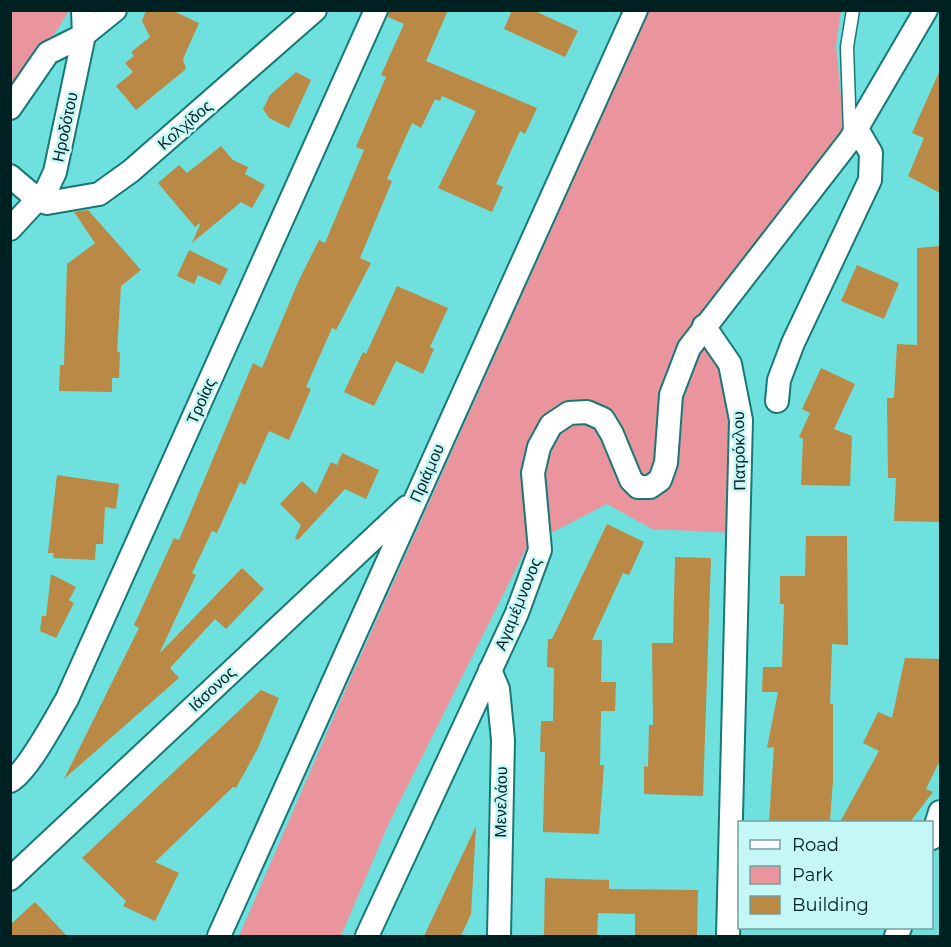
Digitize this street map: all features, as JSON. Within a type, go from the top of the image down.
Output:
[{"type":"street","name":"Ηροδότου","points":[[10,229],[47,189],[56,172],[84,35],[83,10]]},
{"type":"street","points":[[10,108],[48,53],[84,35],[114,10]]},
{"type":"street","name":"Κολχίδος","points":[[37,199],[47,203],[99,194],[140,164],[315,10]]},
{"type":"street","name":"Τροίας","points":[[10,781],[16,778],[30,759],[68,699],[376,10]]},
{"type":"street","name":"Πριάμου","points":[[219,936],[636,10]]},
{"type":"street","points":[[704,326],[853,135],[926,10]]},
{"type":"street","points":[[777,401],[779,380],[793,343],[870,180],[871,153],[853,135]]},
{"type":"street","points":[[10,176],[37,199]]},
{"type":"street","name":"Αγαμέμνονος","points":[[367,936],[517,613],[540,550],[533,473],[539,447],[550,425],[569,413],[586,412],[603,419],[612,434],[631,480],[638,487],[650,487],[660,480],[666,464],[671,395],[689,348],[704,326]]},
{"type":"street","name":"Πατρόκλου","points":[[704,326],[730,364],[741,420],[728,936]]},
{"type":"street","name":"Ιάσονος","points":[[10,879],[415,499]]},
{"type":"street","name":"Μενελάου","points":[[490,670],[498,689],[502,740],[499,936]]},
{"type":"street","points":[[933,835],[940,812]]},
{"type":"lane","points":[[853,10],[847,47],[853,135]]},
{"type":"green space","points":[[11,11],[69,11],[47,46],[11,89]]},
{"type":"green space","points":[[649,11],[841,11],[836,46],[844,128],[690,333],[712,349],[729,384],[735,533],[652,529],[607,504],[528,545],[389,823],[341,936],[239,936],[348,684]]},
{"type":"building","points":[[146,10],[171,10],[199,23],[183,59],[186,69],[136,110],[116,86],[133,72],[125,63],[134,56],[131,52],[150,37],[142,21]]},
{"type":"building","points":[[389,10],[448,10],[426,61],[537,108],[525,134],[520,131],[496,184],[503,187],[492,212],[438,188],[476,111],[442,96],[440,101],[435,99],[421,128],[412,123],[387,179],[392,181],[360,258],[371,263],[336,330],[332,328],[306,387],[311,389],[289,440],[269,431],[245,485],[240,482],[217,533],[212,531],[192,573],[196,575],[159,654],[242,568],[264,589],[226,629],[215,619],[170,668],[179,678],[64,779],[139,628],[134,625],[174,538],[179,540],[253,363],[262,368],[299,280],[319,240],[325,243],[364,150],[356,147],[386,77],[381,75],[404,24],[388,17]]},
{"type":"building","points":[[512,10],[533,10],[578,31],[565,57],[504,29]]},
{"type":"building","points":[[940,70],[940,193],[908,176],[924,138],[912,133]]},
{"type":"building","points":[[296,72],[311,80],[289,128],[269,118],[263,109],[270,95]]},
{"type":"building","points":[[221,146],[233,160],[248,167],[245,174],[265,185],[252,208],[241,202],[192,243],[201,222],[195,227],[158,183],[179,165],[187,173]]},
{"type":"building","points":[[88,210],[141,270],[121,286],[117,352],[120,352],[119,378],[112,378],[112,392],[59,391],[60,365],[64,365],[67,264],[95,243],[74,212]]},
{"type":"building","points":[[940,246],[940,522],[894,521],[896,478],[888,478],[887,398],[894,398],[897,344],[917,345],[917,248]]},
{"type":"building","points":[[189,250],[228,269],[220,285],[198,275],[194,284],[177,276]]},
{"type":"building","points":[[857,265],[899,283],[884,319],[841,301]]},
{"type":"building","points":[[397,286],[448,308],[430,347],[434,349],[423,374],[396,361],[374,406],[344,392],[363,352],[366,354]]},
{"type":"building","points":[[821,368],[855,384],[834,429],[852,436],[850,486],[801,485],[803,439],[799,437],[810,413],[802,409]]},
{"type":"building","points":[[342,453],[379,470],[366,499],[345,489],[298,540],[295,538],[301,525],[280,504],[302,481],[316,494],[331,462],[337,465]]},
{"type":"building","points":[[57,475],[119,484],[116,509],[105,507],[103,544],[96,544],[95,560],[53,558],[54,553],[48,553]]},
{"type":"building","points":[[607,524],[644,542],[629,575],[623,573],[592,640],[602,640],[601,682],[616,682],[615,711],[601,711],[600,765],[604,765],[599,834],[543,832],[545,752],[540,752],[541,721],[553,721],[554,668],[547,667],[548,639],[552,639]]},
{"type":"building","points":[[806,536],[847,536],[848,645],[832,644],[830,704],[833,704],[833,780],[830,821],[769,821],[774,747],[767,748],[778,692],[762,692],[763,667],[782,667],[784,604],[780,604],[780,576],[805,576]]},
{"type":"building","points":[[675,557],[711,558],[703,796],[644,794],[644,766],[648,767],[649,725],[653,725],[652,643],[673,643]]},
{"type":"building","points":[[51,574],[76,587],[69,600],[74,603],[56,638],[40,631],[42,616],[46,616]]},
{"type":"building","points":[[905,658],[940,659],[940,760],[926,789],[933,792],[911,821],[841,821],[879,751],[863,743],[878,712],[892,718]]},
{"type":"building","points":[[261,690],[279,698],[258,748],[236,788],[233,787],[155,862],[179,873],[155,921],[123,906],[126,901],[82,858]]},
{"type":"building","points":[[476,826],[471,914],[461,936],[424,936]]},
{"type":"building","points":[[545,878],[609,880],[609,889],[698,890],[697,936],[635,936],[635,914],[598,913],[597,936],[544,936]]},
{"type":"building","points":[[35,902],[67,936],[10,936],[10,925]]}]
